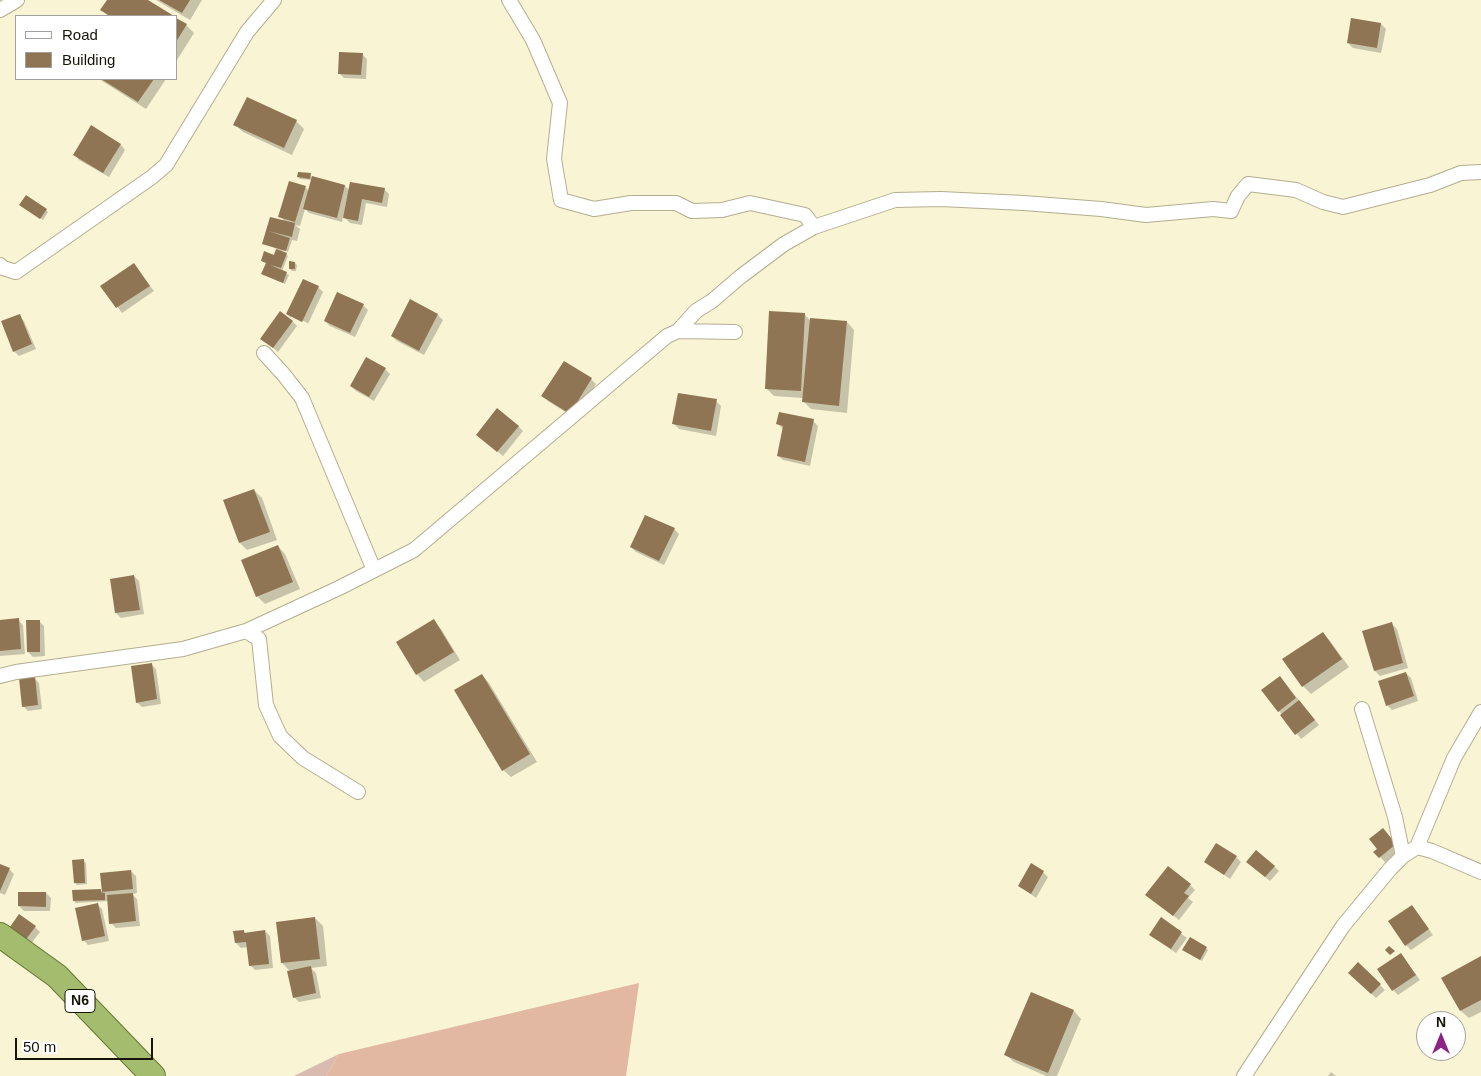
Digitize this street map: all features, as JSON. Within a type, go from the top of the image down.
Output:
[{"type":"highway","name":"N6","points":[[0,935],[56,976],[152,1076]]},
{"type":"street","points":[[0,10],[17,0]]},
{"type":"street","points":[[0,265],[3,268],[16,272],[152,177],[166,165],[247,32],[274,0]]},
{"type":"street","points":[[509,0],[533,40],[560,103],[554,159],[561,200],[594,209],[631,203],[676,203],[692,211],[722,210],[750,203],[805,215],[814,227]]},
{"type":"street","points":[[0,676],[16,672],[183,650],[246,631],[414,550],[667,336],[678,331],[696,311],[712,301],[784,244],[814,227],[895,200],[941,199],[1024,203],[1101,209],[1146,215],[1213,209],[1231,211],[1238,196],[1248,184],[1296,190],[1323,202],[1343,207],[1430,185],[1461,172],[1481,172]]},
{"type":"street","points":[[678,331],[735,332]]},
{"type":"street","points":[[264,353],[302,398],[374,570]]},
{"type":"street","points":[[246,631],[259,640],[266,705],[280,736],[303,758],[358,792]]},
{"type":"street","points":[[1362,709],[1395,817],[1403,856]]},
{"type":"street","points":[[1244,1076],[1343,926],[1403,856],[1418,847],[1454,758],[1481,712]]},
{"type":"street","points":[[1418,847],[1481,872]]},
{"type":"shaded area","points":[[639,983],[626,1076],[326,1076],[339,1054]]},
{"type":"shaded area","points":[[339,1054],[326,1076],[294,1076]]},
{"type":"building","points":[[107,0],[148,0],[172,15],[108,15],[100,10]]},
{"type":"building","points":[[159,0],[190,0],[182,13]]},
{"type":"building","points":[[1351,18],[1381,23],[1377,48],[1347,43]]},
{"type":"building","points":[[178,19],[187,24],[178,39]]},
{"type":"building","points":[[339,52],[363,53],[361,75],[338,74]]},
{"type":"building","points":[[103,80],[153,80],[138,102]]},
{"type":"building","points":[[247,97],[297,120],[284,148],[233,125]]},
{"type":"building","points":[[91,125],[121,144],[103,173],[73,155]]},
{"type":"building","points":[[298,172],[311,173],[310,179],[297,177]]},
{"type":"building","points":[[312,176],[345,185],[337,218],[303,209]]},
{"type":"building","points":[[289,181],[306,186],[295,222],[278,217]]},
{"type":"building","points":[[350,182],[385,188],[382,203],[362,199],[358,221],[343,218]]},
{"type":"building","points":[[26,195],[47,209],[40,219],[19,205]]},
{"type":"building","points":[[270,217],[295,223],[292,237],[268,231],[290,238],[286,251],[262,244]]},
{"type":"building","points":[[276,249],[287,253],[281,268],[270,265],[287,272],[283,283],[261,274],[266,263],[261,261],[264,251],[274,255]]},
{"type":"building","points":[[289,261],[295,262],[295,269],[289,269]]},
{"type":"building","points":[[134,263],[150,286],[116,308],[100,286]]},
{"type":"building","points":[[303,279],[319,286],[302,322],[286,314]]},
{"type":"building","points":[[337,292],[364,304],[350,333],[324,321]]},
{"type":"building","points":[[410,299],[438,314],[419,351],[391,336]]},
{"type":"building","points":[[280,311],[293,321],[273,348],[260,339]]},
{"type":"building","points":[[769,311],[805,313],[801,391],[765,389]]},
{"type":"building","points":[[20,314],[32,344],[13,352],[1,321]]},
{"type":"building","points":[[810,318],[847,321],[839,406],[802,402]]},
{"type":"building","points":[[366,357],[386,368],[369,397],[350,386]]},
{"type":"building","points":[[564,361],[592,378],[570,414],[541,396]]},
{"type":"building","points":[[678,393],[717,399],[711,431],[672,424]]},
{"type":"building","points":[[497,408],[519,426],[497,452],[476,435]]},
{"type":"building","points":[[779,412],[814,419],[805,462],[777,456],[783,426],[776,424]]},
{"type":"building","points":[[254,489],[270,532],[239,543],[223,500]]},
{"type":"building","points":[[645,515],[675,528],[659,561],[630,547]]},
{"type":"building","points":[[278,545],[293,582],[256,597],[241,560]]},
{"type":"building","points":[[134,575],[140,610],[115,613],[110,579]]},
{"type":"building","points":[[19,618],[21,649],[0,651],[0,620]]},
{"type":"building","points":[[434,619],[454,652],[416,675],[396,642]]},
{"type":"building","points":[[26,620],[40,620],[40,652],[27,652]]},
{"type":"building","points":[[1392,622],[1403,663],[1374,671],[1362,631]]},
{"type":"building","points":[[1323,632],[1342,659],[1302,687],[1282,659]]},
{"type":"building","points":[[152,663],[157,699],[136,703],[131,666]]},
{"type":"building","points":[[1406,672],[1414,696],[1386,706],[1378,681]]},
{"type":"building","points":[[482,674],[530,754],[502,771],[454,690]]},
{"type":"building","points":[[35,676],[38,705],[22,707],[19,678]]},
{"type":"building","points":[[1280,676],[1296,698],[1278,712],[1261,690]]},
{"type":"building","points":[[1299,700],[1315,720],[1295,735],[1280,715]]},
{"type":"building","points":[[1383,828],[1396,844],[1379,858],[1373,852],[1377,849],[1369,839]]},
{"type":"building","points":[[1216,843],[1237,856],[1224,875],[1204,862]]},
{"type":"building","points":[[1256,850],[1275,866],[1265,877],[1246,862]]},
{"type":"building","points":[[84,859],[85,883],[74,883],[72,860]]},
{"type":"building","points":[[1031,863],[1044,871],[1031,894],[1018,886]]},
{"type":"building","points":[[0,864],[10,868],[0,891]]},
{"type":"building","points":[[1168,866],[1191,884],[1184,893],[1189,896],[1173,916],[1145,895]]},
{"type":"building","points":[[131,870],[133,889],[102,892],[100,873]]},
{"type":"building","points":[[101,889],[101,892],[105,893],[105,900],[73,901],[72,890]]},
{"type":"building","points":[[18,892],[46,892],[46,907],[18,906]]},
{"type":"building","points":[[133,893],[136,921],[109,924],[107,895]]},
{"type":"building","points":[[98,903],[105,936],[82,941],[75,908]]},
{"type":"building","points":[[1412,905],[1429,929],[1405,946],[1388,921]]},
{"type":"building","points":[[19,914],[36,926],[21,946],[5,934]]},
{"type":"building","points":[[315,917],[320,959],[281,963],[276,922]]},
{"type":"building","points":[[1161,917],[1182,932],[1171,949],[1149,935]]},
{"type":"building","points":[[244,930],[244,933],[265,930],[269,964],[249,966],[246,942],[235,943],[233,931]]},
{"type":"building","points":[[1190,937],[1207,947],[1200,960],[1182,950]]},
{"type":"building","points":[[1389,946],[1395,951],[1390,955],[1385,950]]},
{"type":"building","points":[[1401,953],[1416,975],[1392,991],[1377,969]]},
{"type":"building","points":[[1481,956],[1481,1000],[1460,1011],[1441,978]]},
{"type":"building","points":[[1358,962],[1381,984],[1371,994],[1348,973]]},
{"type":"building","points":[[311,966],[316,993],[293,998],[287,971]]},
{"type":"building","points":[[1031,992],[1074,1010],[1048,1073],[1004,1055]]}]
